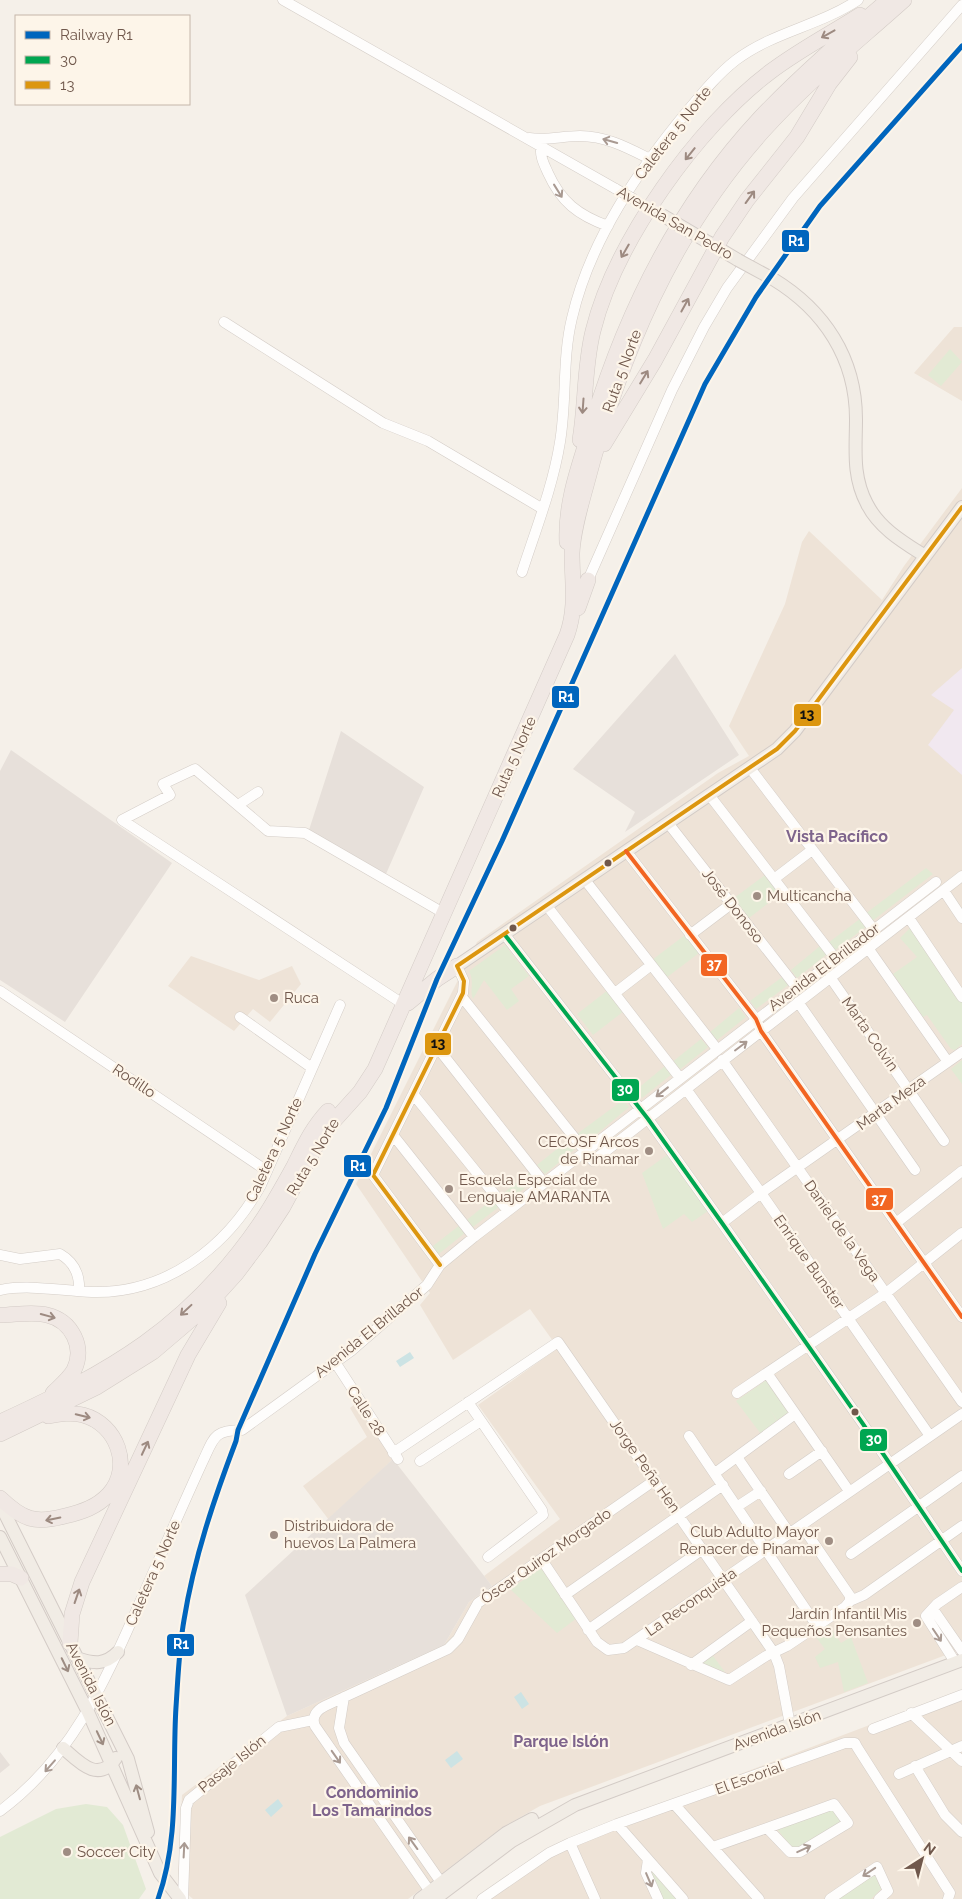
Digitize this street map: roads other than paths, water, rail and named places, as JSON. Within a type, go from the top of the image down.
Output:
[{"type":"highway","points":[[575,481],[585,376],[594,330],[613,276],[703,138],[757,83],[808,46],[886,0]]},
{"type":"highway","name":"Ruta 5 Norte","points":[[0,1434],[97,1387],[153,1352],[207,1306],[249,1258],[283,1206],[323,1133],[371,1077],[440,911],[566,623],[570,594],[567,513],[605,384],[632,312],[655,266],[692,206],[724,161],[771,106],[886,0]]},
{"type":"highway","name":"Ruta 5 Norte","points":[[0,1422],[78,1385],[130,1355],[173,1322],[212,1285],[261,1222],[313,1128],[368,1070],[420,970],[571,625],[574,600],[573,542],[592,463],[634,337],[664,273],[697,218],[734,165],[762,131],[810,84],[904,0]]},
{"type":"highway","points":[[592,463],[655,360],[711,244],[797,137],[837,74],[880,22]]},
{"type":"highway","points":[[571,625],[588,580]]},
{"type":"highway","points":[[402,1005],[457,966]]},
{"type":"highway","points":[[420,970],[429,978],[437,979]]},
{"type":"highway","points":[[70,1644],[71,1621],[78,1593],[159,1417],[199,1334],[249,1258]]},
{"type":"highway","points":[[0,1315],[48,1315],[64,1323],[75,1337],[78,1355],[74,1370],[40,1404]]},
{"type":"highway","points":[[0,1498],[27,1518],[49,1520],[91,1508],[110,1494],[118,1481],[121,1468],[118,1448],[112,1436],[101,1424],[88,1417],[72,1414],[35,1418]]},
{"type":"highway","points":[[0,1574],[12,1574],[22,1578]]},
{"type":"main road","name":"Avenida San Pedro","points":[[656,212],[773,279],[796,294],[816,314],[841,350],[852,374],[855,390],[855,460],[860,488],[873,514],[886,529],[925,556]]},
{"type":"main road","points":[[457,966],[777,749],[795,731],[962,507]]},
{"type":"main road","points":[[902,541],[922,542],[941,536]]},
{"type":"main road","points":[[902,541],[912,557],[910,578]]},
{"type":"main road","name":"Avenida Islón","points":[[0,1504],[121,1744],[135,1780],[160,1873]]},
{"type":"main road","name":"Avenida Islón","points":[[0,1537],[88,1712],[160,1873],[181,1899]]},
{"type":"main road","points":[[77,1658],[98,1663],[108,1660],[118,1652]]},
{"type":"main road","name":"Avenida Islón","points":[[430,1897],[527,1831],[591,1798],[958,1661]]},
{"type":"main road","points":[[63,1748],[90,1769],[102,1770],[112,1763],[121,1744]]},
{"type":"street","name":"Avenida San Pedro","points":[[283,0],[656,212]]},
{"type":"street","name":"Caletera 5 Norte","points":[[522,572],[543,509],[560,442],[566,355],[572,317],[582,281],[608,226],[650,159],[699,96],[736,60],[763,43],[824,20],[858,0]]},
{"type":"street","points":[[588,580],[681,371],[726,288],[793,198],[962,5]]},
{"type":"street","points":[[523,137],[542,139],[582,136],[600,138],[619,144],[650,159]]},
{"type":"street","points":[[541,147],[542,160],[563,199],[584,215],[608,226]]},
{"type":"street","points":[[224,322],[383,423],[428,441],[543,509]]},
{"type":"street","points":[[750,768],[874,930]]},
{"type":"street","points":[[402,1005],[122,820],[170,795],[163,784],[195,769],[268,831],[305,833],[440,911]]},
{"type":"street","points":[[238,805],[258,792]]},
{"type":"street","points":[[710,796],[835,958]]},
{"type":"street","name":"José Donoso","points":[[668,823],[797,988]]},
{"type":"street","points":[[774,879],[812,850]]},
{"type":"street","points":[[626,851],[756,1019],[761,1031],[962,1317]]},
{"type":"street","name":"Avenida El Brillador","points":[[585,1151],[593,1161],[648,1120],[830,976],[962,876]]},
{"type":"street","points":[[585,880],[650,966],[717,1049]]},
{"type":"street","name":"Avenida El Brillador","points":[[219,1434],[231,1429],[242,1430],[335,1362],[427,1286],[440,1265],[474,1237],[936,882]]},
{"type":"street","points":[[901,909],[940,894],[962,918]]},
{"type":"street","points":[[690,935],[731,904]]},
{"type":"street","points":[[547,906],[680,1078]]},
{"type":"street","points":[[908,918],[962,997]]},
{"type":"street","points":[[505,935],[648,1120],[962,1571]]},
{"type":"street","points":[[868,948],[948,1062]]},
{"type":"street","points":[[440,1265],[373,1175],[462,997],[464,981],[457,966]]},
{"type":"street","points":[[615,993],[650,966]]},
{"type":"street","name":"Marta Colvin","points":[[830,976],[944,1141]]},
{"type":"street","name":"Rodillo","points":[[0,991],[267,1171]]},
{"type":"street","points":[[462,997],[585,1151]]},
{"type":"street","points":[[798,1002],[915,1170]]},
{"type":"street","name":"Caletera 5 Norte","points":[[0,1290],[24,1287],[112,1291],[142,1286],[166,1277],[191,1263],[215,1246],[236,1223],[253,1198],[267,1171],[340,1005]]},
{"type":"street","points":[[240,1017],[312,1068]]},
{"type":"street","points":[[437,1047],[544,1183]]},
{"type":"street","name":"Marta Meza","points":[[722,1224],[761,1193],[962,1052]]},
{"type":"street","name":"Daniel de la Vega","points":[[722,1060],[962,1402]]},
{"type":"street","name":"Enrique Bunster","points":[[686,1089],[761,1193],[930,1436]]},
{"type":"street","points":[[413,1094],[508,1211]]},
{"type":"street","points":[[393,1135],[474,1237]]},
{"type":"street","points":[[896,1223],[962,1171]]},
{"type":"street","points":[[737,1393],[886,1293],[961,1234]]},
{"type":"street","points":[[0,1255],[20,1259],[60,1254],[74,1268],[78,1278],[79,1291]]},
{"type":"street","name":"Jorge Peña Hen","points":[[468,1402],[558,1342],[774,1652],[779,1666],[790,1725]]},
{"type":"street","name":"Calle 28","points":[[335,1362],[395,1456],[468,1402]]},
{"type":"street","points":[[767,1373],[849,1491]]},
{"type":"street","points":[[468,1402],[542,1510],[543,1515],[488,1557]]},
{"type":"street","points":[[715,1474],[795,1414]]},
{"type":"street","name":"La Reconquista","points":[[588,1630],[600,1646],[616,1650],[638,1640],[849,1491],[930,1436],[961,1418]]},
{"type":"street","points":[[420,1461],[481,1421]]},
{"type":"street","name":"Caletera 5 Norte","points":[[0,1811],[51,1766],[88,1712],[118,1652],[202,1462],[219,1434]]},
{"type":"street","points":[[690,1436],[818,1626]]},
{"type":"street","points":[[789,1474],[822,1450]]},
{"type":"street","points":[[737,1457],[790,1534]]},
{"type":"street","points":[[851,1554],[962,1476]]},
{"type":"street","name":"Óscar Quiroz Morgado","points":[[313,1720],[322,1708],[448,1649],[458,1639],[478,1603],[655,1480]]},
{"type":"street","points":[[565,1595],[723,1485]]},
{"type":"street","points":[[738,1506],[761,1491]]},
{"type":"street","points":[[802,1526],[850,1596],[850,1601]]},
{"type":"street","points":[[638,1640],[691,1665],[729,1680],[818,1626],[850,1601],[864,1595],[962,1526]]},
{"type":"street","points":[[542,1560],[588,1630],[703,1549]]},
{"type":"street","points":[[958,1661],[926,1619],[928,1612],[962,1587]]},
{"type":"street","points":[[932,1609],[962,1651]]},
{"type":"street","points":[[691,1665],[752,1621]]},
{"type":"street","points":[[873,1729],[910,1713],[962,1695]]},
{"type":"street","points":[[344,1697],[339,1728],[344,1743],[444,1886]]},
{"type":"street","points":[[910,1713],[962,1761]]},
{"type":"street","points":[[313,1720],[322,1737],[430,1897]]},
{"type":"street","name":"Pasaje Islón","points":[[181,1899],[186,1808],[189,1800],[284,1724],[313,1720]]},
{"type":"street","points":[[322,1737],[339,1728]]},
{"type":"street","name":"El Escorial","points":[[482,1899],[549,1853],[570,1843],[617,1824],[845,1743],[855,1744],[950,1893],[948,1899]]},
{"type":"street","points":[[899,1774],[962,1746]]},
{"type":"street","points":[[915,1766],[945,1815],[962,1832]]},
{"type":"street","points":[[713,1848],[767,1828],[834,1804],[848,1823],[800,1852],[790,1852],[767,1828]]},
{"type":"street","points":[[674,1805],[759,1899]]},
{"type":"street","points":[[617,1824],[683,1899]]},
{"type":"street","points":[[570,1843],[595,1899]]},
{"type":"street","points":[[648,1860],[646,1873],[658,1899]]},
{"type":"street","points":[[830,1899],[877,1867],[888,1891],[880,1899]]},
{"type":"rail line","name":"R1","points":[[158,1899],[170,1852],[174,1804],[176,1707],[184,1620],[199,1551],[238,1430],[315,1254],[386,1108],[437,979],[502,841],[705,384],[756,297],[820,206],[962,46]]},
{"type":"place","name":"Multicancha","points":[[757,896]]},
{"type":"place","name":"Ruca","points":[[274,998]]},
{"type":"place","name":"CECOSF Arcos de Pinamar","points":[[649,1151]]},
{"type":"place","name":"Escuela Especial de Lenguaje AMARANTA","points":[[449,1189]]},
{"type":"place","name":"Distribuidora de huevos La Palmera","points":[[274,1535]]},
{"type":"place","name":"Club Adulto Mayor Renacer de Pinamar","points":[[829,1541]]},
{"type":"place","name":"Jardín Infantil Mis Pequeños Pensantes","points":[[917,1623]]},
{"type":"place","name":"Soccer City","points":[[67,1852]]},
{"type":"district","name":"Vista Pacífico","points":[[837,836]]},
{"type":"district","name":"Parque Islón","points":[[561,1741]]},
{"type":"district","name":"Condominio Los Tamarindos","points":[[372,1801]]}]
